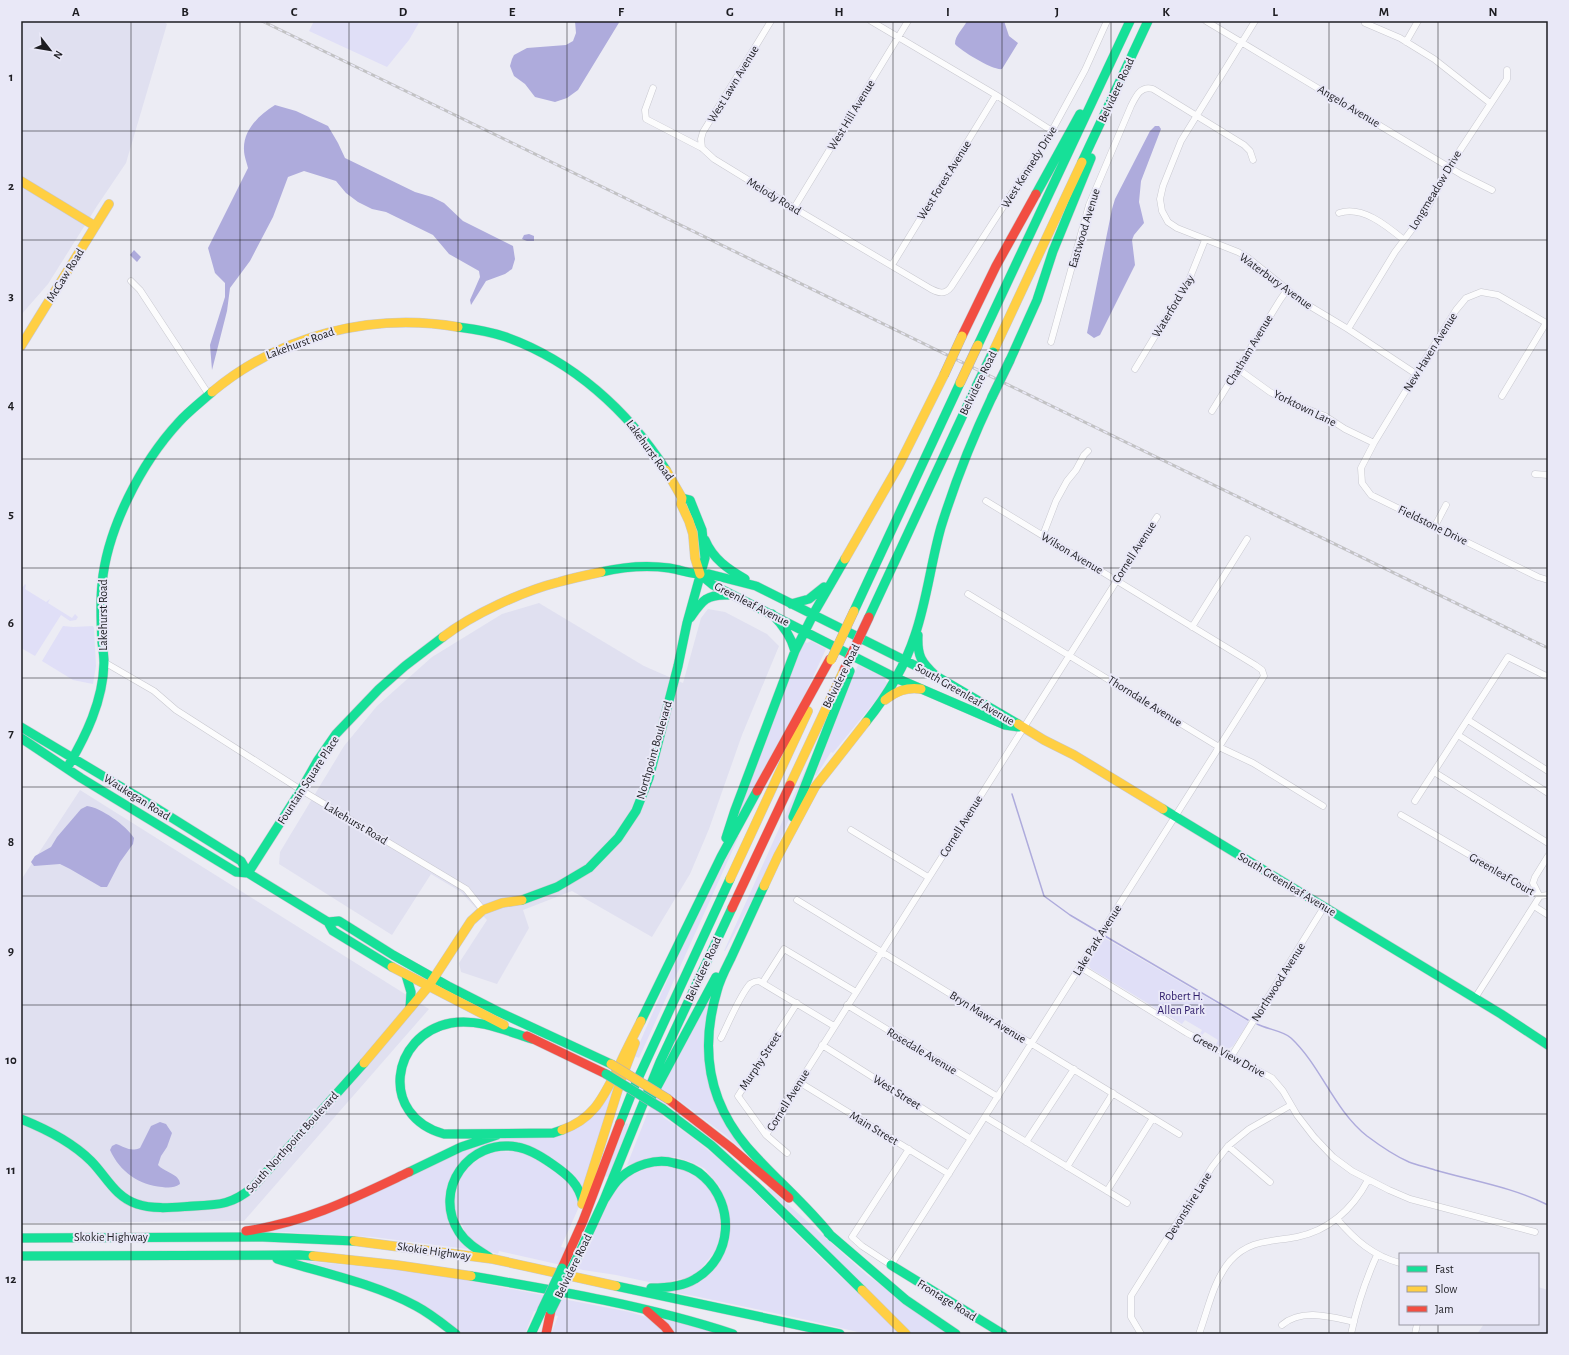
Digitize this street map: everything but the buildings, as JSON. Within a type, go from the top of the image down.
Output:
[{"type":"main road","name":"Belvidere Road","points":[[540,1334],[562,1268],[604,1200],[660,1062],[847,670],[975,390],[1148,21]]},
{"type":"main road","name":"Belvidere Road","points":[[531,1334],[547,1310],[571,1253],[635,1085],[831,659],[1129,23]]},
{"type":"main road","points":[[721,857],[735,810],[804,630],[906,452],[993,272],[1129,23]]},
{"type":"main road","points":[[956,1334],[906,1300],[832,1237],[818,1218],[746,1147],[725,1117],[711,1081],[707,1057],[707,1035],[711,1009],[717,989],[778,856],[815,787],[880,704],[896,678],[915,636],[954,486],[970,444],[1037,300],[1053,251],[1135,50]]},
{"type":"main road","points":[[21,181],[95,226]]},
{"type":"main road","name":"McGaw Road","points":[[21,346],[109,204]]},
{"type":"main road","name":"Lakehurst Road","points":[[67,768],[84,738],[93,715],[100,690],[104,662],[101,592],[108,551],[126,504],[141,473],[158,448],[192,409],[228,379],[262,357],[325,332],[376,322],[426,322],[466,327],[505,338],[530,348],[556,362],[591,385],[606,398],[640,433],[663,464],[682,498],[681,504],[693,534],[700,575]]},
{"type":"main road","name":"Lakehurst Road","points":[[682,498],[690,500],[702,530],[705,558],[700,575]]},
{"type":"main road","points":[[702,530],[707,545],[722,565],[756,586]]},
{"type":"main road","name":"Fountain Square Place","points":[[248,873],[301,790],[318,760],[336,734],[379,689],[405,666],[455,628],[506,601],[536,589],[558,582],[616,569],[646,567],[669,568],[700,575]]},
{"type":"main road","name":"Greenleaf Avenue","points":[[700,575],[709,574],[756,586],[904,660]]},
{"type":"main road","name":"Greenleaf Avenue","points":[[700,575],[712,585],[804,630],[896,678]]},
{"type":"main road","name":"Northpoint Boulevard","points":[[428,987],[471,921],[483,910],[518,901],[557,888],[592,866],[610,847],[636,811],[648,778],[678,666],[686,623],[700,575]]},
{"type":"main road","points":[[791,604],[810,600],[834,577]]},
{"type":"main road","points":[[686,623],[706,598],[716,594],[733,595]]},
{"type":"main road","points":[[772,614],[786,629],[793,642],[795,651]]},
{"type":"main road","points":[[918,626],[918,655],[923,663],[936,676]]},
{"type":"main road","points":[[831,659],[721,857],[662,980],[601,1101],[589,1115],[568,1129],[553,1133],[448,1136],[436,1132],[418,1122],[410,1112],[401,1093],[399,1084],[403,1062],[415,1042],[428,1031],[440,1025],[453,1022],[467,1022],[493,1027],[532,1039],[606,1074],[632,1089],[662,1109],[711,1145],[734,1165],[903,1331]]},
{"type":"main road","name":"South Greenleaf Avenue","points":[[904,660],[936,676],[1024,728],[1074,755],[1475,998],[1548,1045]]},
{"type":"main road","points":[[778,856],[847,670]]},
{"type":"main road","name":"South Greenleaf Avenue","points":[[896,678],[1005,725],[1024,728]]},
{"type":"main road","points":[[880,704],[899,690],[912,687],[921,689]]},
{"type":"main road","name":"Waukegan Road","points":[[21,727],[241,861],[248,873]]},
{"type":"main road","name":"Waukegan Road","points":[[21,738],[81,778],[236,872],[248,873],[328,922],[339,922],[434,978],[499,1012],[611,1064],[668,1099],[701,1123],[754,1166],[832,1237]]},
{"type":"main road","points":[[631,1136],[693,1018],[749,919]]},
{"type":"main road","name":"Waukegan Road","points":[[328,922],[332,931],[406,975],[532,1039]]},
{"type":"main road","points":[[406,975],[412,992],[410,1008]]},
{"type":"main road","points":[[571,1253],[571,1231],[583,1203],[621,1080],[662,980]]},
{"type":"main road","name":"South Northpoint Boulevard","points":[[21,1118],[44,1130],[81,1153],[120,1194],[137,1204],[181,1207],[220,1205],[233,1202],[253,1187],[378,1047],[428,987]]},
{"type":"main road","points":[[179,1237],[252,1230],[292,1222],[314,1215],[468,1143],[497,1134]]},
{"type":"main road","points":[[493,1260],[474,1248],[461,1236],[456,1227],[450,1208],[451,1191],[457,1175],[465,1163],[479,1152],[494,1147],[510,1146],[534,1153],[574,1180],[581,1191],[583,1203]]},
{"type":"main road","points":[[604,1200],[615,1183],[627,1172],[648,1162],[663,1160],[694,1168],[710,1182],[724,1206],[727,1220],[725,1237],[721,1251],[710,1268],[692,1281],[674,1287],[625,1287]]},
{"type":"main road","name":"Skokie Highway","points":[[21,1238],[269,1237],[351,1241],[414,1248],[493,1260],[840,1334]]},
{"type":"main road","name":"Skokie Highway","points":[[21,1256],[299,1255],[339,1258],[488,1278],[643,1308],[733,1334]]},
{"type":"main road","points":[[21,1261],[71,1256]]},
{"type":"main road","points":[[268,1256],[342,1277],[394,1296],[434,1316],[446,1324],[456,1334]]},
{"type":"main road","name":"Frontage Road","points":[[891,1265],[1003,1334]]},
{"type":"main road","points":[[643,1308],[665,1327],[670,1334]]},
{"type":"main road","points":[[546,1334],[547,1310]]},
{"type":"street","name":"West Lawn Avenue","points":[[702,148],[701,139],[703,132],[771,21]]},
{"type":"street","points":[[871,21],[996,95],[1052,131]]},
{"type":"street","name":"West Hill Avenue","points":[[794,208],[908,21]]},
{"type":"street","name":"West Kennedy Drive","points":[[931,289],[940,293],[948,291],[952,287],[1052,131],[1085,70],[1107,21]]},
{"type":"street","name":"Angelo Avenue","points":[[1206,21],[1449,167],[1492,190]]},
{"type":"street","points":[[1253,160],[1250,151],[1244,145],[1197,116],[1255,21]]},
{"type":"street","points":[[1406,42],[1418,21]]},
{"type":"street","points":[[1364,22],[1406,42],[1434,59],[1490,102]]},
{"type":"street","name":"Longmeadow Drive","points":[[1348,329],[1395,252],[1425,212],[1449,167],[1490,102],[1507,79],[1507,70]]},
{"type":"street","name":"Melody Road","points":[[653,88],[645,110],[646,119],[702,148],[714,159],[931,289]]},
{"type":"street","name":"Eastwood Avenue","points":[[1051,342],[1090,205],[1137,94],[1141,90],[1149,88],[1161,93],[1197,116]]},
{"type":"street","name":"West Forest Avenue","points":[[892,265],[996,95]]},
{"type":"street","name":"Waterbury Avenue","points":[[1197,116],[1176,151],[1163,186],[1160,205],[1164,217],[1171,225],[1247,257],[1303,302],[1348,329],[1416,374]]},
{"type":"street","points":[[1339,213],[1347,210],[1372,218],[1386,226],[1404,240]]},
{"type":"street","name":"Waterford Way","points":[[1135,369],[1189,280],[1205,240]]},
{"type":"street","points":[[131,281],[140,290],[209,395]]},
{"type":"street","name":"Chatham Avenue","points":[[1212,411],[1287,290]]},
{"type":"street","name":"New Haven Avenue","points":[[1374,443],[1456,310],[1466,298],[1482,292],[1492,293],[1506,299],[1547,324]]},
{"type":"street","points":[[1502,396],[1547,324]]},
{"type":"street","name":"Yorktown Lane","points":[[1238,369],[1270,392],[1289,402],[1325,416],[1344,429],[1374,443]]},
{"type":"street","name":"Fieldstone Drive","points":[[1374,443],[1361,468],[1362,483],[1371,495],[1548,580]]},
{"type":"street","points":[[1043,536],[1056,501],[1067,481],[1088,451]]},
{"type":"street","points":[[1535,474],[1548,475]]},
{"type":"street","name":"Wilson Avenue","points":[[986,501],[1240,655]]},
{"type":"street","points":[[1435,526],[1446,504]]},
{"type":"street","name":"Cornell Avenue","points":[[766,1135],[1157,517]]},
{"type":"street","points":[[1192,627],[1246,539]]},
{"type":"street","name":"Thorndale Avenue","points":[[968,594],[1219,747],[1253,763],[1323,806]]},
{"type":"street","name":"Lake Park Avenue","points":[[891,1265],[1264,676],[1262,670],[1240,655]]},
{"type":"street","points":[[1415,801],[1508,657],[1548,677]]},
{"type":"street","name":"Lakehurst Road","points":[[104,662],[154,691],[176,710],[301,790],[466,889],[483,910]]},
{"type":"street","points":[[1468,720],[1548,771]]},
{"type":"street","points":[[1458,735],[1548,793]]},
{"type":"street","points":[[1434,772],[1548,844]]},
{"type":"street","name":"Greenleaf Court","points":[[1401,815],[1540,896],[1475,998]]},
{"type":"street","points":[[851,830],[928,877]]},
{"type":"street","points":[[1548,856],[1533,883],[1540,896],[1548,895]]},
{"type":"street","name":"Bryn Mawr Avenue","points":[[797,900],[1179,1134]]},
{"type":"street","points":[[1534,906],[1548,915]]},
{"type":"street","name":"Northwood Avenue","points":[[1231,1057],[1324,907]]},
{"type":"street","points":[[763,982],[784,950],[856,992]]},
{"type":"street","name":"Green View Drive","points":[[1080,967],[1187,1033],[1272,1078],[1283,1091],[1297,1115],[1314,1137],[1333,1157],[1368,1180],[1410,1199],[1535,1232]]},
{"type":"street","points":[[721,1038],[749,985],[758,980],[834,1026]]},
{"type":"street","name":"Murphy Street","points":[[787,1153],[766,1135],[738,1096],[797,1004]]},
{"type":"street","name":"Rosedale Avenue","points":[[847,1005],[998,1097]]},
{"type":"street","name":"West Street","points":[[822,1045],[971,1139]]},
{"type":"street","points":[[1026,1142],[1074,1069]]},
{"type":"street","name":"Main Street","points":[[799,1082],[949,1174]]},
{"type":"street","points":[[1067,1167],[1113,1093]]},
{"type":"street","name":"Devonshire Lane","points":[[1141,1334],[1131,1317],[1131,1296],[1212,1167],[1228,1146],[1248,1129],[1291,1105]]},
{"type":"street","points":[[985,1117],[1127,1203]]},
{"type":"street","points":[[1107,1191],[1153,1118]]},
{"type":"street","points":[[1228,1146],[1270,1182]]},
{"type":"street","points":[[891,1265],[862,1246],[852,1237],[909,1149]]},
{"type":"street","points":[[1200,1334],[1219,1277],[1236,1255],[1251,1246],[1264,1241],[1298,1237],[1310,1233],[1337,1219],[1357,1198],[1368,1180]]},
{"type":"street","points":[[1337,1219],[1351,1236],[1377,1255],[1399,1263]]},
{"type":"street","points":[[1351,1334],[1359,1299],[1366,1278],[1377,1255]]},
{"type":"street","points":[[1282,1325],[1293,1317],[1307,1315],[1330,1317],[1354,1322]]},
{"type":"shaded area","points":[[21,21],[163,21],[167,24],[126,163],[48,284],[21,315]]},
{"type":"shaded area","points":[[539,603],[644,666],[683,683],[701,618],[708,609],[725,612],[767,634],[779,646],[742,735],[709,829],[690,874],[652,937],[572,891],[523,910],[529,928],[497,984],[461,972],[459,963],[487,920],[461,892],[431,874],[392,935],[279,864],[280,852],[344,746],[377,706],[432,657],[502,614]]},
{"type":"shaded area","points":[[80,790],[429,1009],[244,1221],[21,1223],[21,880]]},
{"type":"shaded area","points":[[1539,1287],[1548,1290],[1548,1334],[1477,1334],[1483,1325],[1539,1325]]},
{"type":"green space","points":[[314,21],[420,21],[409,40],[387,67],[309,31]]},
{"type":"green space","points":[[25,584],[25,589],[46,602],[50,599],[48,603],[72,618],[75,614],[78,617],[76,620],[70,621],[61,615],[35,656],[21,648],[21,587]]},
{"type":"green space","points":[[63,626],[93,626],[96,666],[93,684],[73,680],[42,661]]},
{"type":"green space","points":[[802,640],[807,643],[811,641],[826,649],[806,692],[736,821]]},
{"type":"green space","points":[[858,665],[885,678],[886,682],[890,683],[833,753],[831,752],[816,776],[815,775],[845,695]]},
{"type":"green space","points":[[821,735],[801,791],[778,846],[753,899],[724,951]]},
{"type":"green space","points":[[738,836],[639,1058],[634,1056],[684,944]]},
{"type":"green space","name":"Robert H. Allen Park","points":[[1103,937],[1249,1022],[1233,1046],[1227,1050],[1216,1044],[1218,1040],[1205,1032],[1202,1035],[1200,1034],[1202,1030],[1185,1020],[1182,1024],[1091,969],[1089,965],[1090,957]]},
{"type":"green space","points":[[712,990],[710,1085],[761,1166],[725,1135],[673,1096],[663,1117],[690,1136],[739,1177],[831,1268],[874,1305],[906,1329],[885,1306],[883,1306],[767,1189],[771,1189],[867,1275],[950,1334],[866,1334],[694,1296],[652,1289],[680,1289],[725,1249],[720,1187],[705,1169],[676,1157],[627,1165],[648,1112]]},
{"type":"green space","points":[[612,1087],[615,1088],[585,1190],[553,1160],[492,1143],[450,1184],[467,1249],[373,1237],[264,1231],[488,1140],[571,1131]]},
{"type":"green space","points":[[626,1123],[628,1124],[627,1132],[608,1177],[604,1176]]},
{"type":"green space","points":[[521,1151],[567,1177],[579,1202],[578,1209],[561,1247],[585,1252],[612,1193],[626,1177],[658,1164],[689,1169],[719,1198],[721,1244],[695,1276],[658,1284],[583,1270],[499,1251],[498,1254],[491,1252],[468,1239],[453,1204],[462,1172],[488,1152]]},
{"type":"green space","points":[[305,1261],[429,1273],[630,1312],[646,1317],[667,1334],[551,1334],[558,1316],[534,1311],[525,1334],[463,1334],[458,1329]]},
{"type":"green space","points":[[663,1319],[725,1334],[674,1334]]},
{"type":"water","points":[[575,21],[620,21],[578,90],[567,98],[555,102],[535,97],[525,84],[514,76],[510,66],[514,55],[527,48],[566,45],[573,41],[576,33]]},
{"type":"water","points":[[967,21],[1004,21],[1009,36],[1018,43],[1002,69],[992,67],[978,60],[955,44],[958,35]]},
{"type":"water","points":[[275,105],[296,111],[328,126],[345,158],[415,192],[432,197],[444,203],[463,221],[513,246],[515,259],[512,269],[505,274],[486,281],[471,305],[470,300],[480,277],[479,271],[449,254],[433,235],[386,212],[372,209],[358,202],[346,193],[336,181],[304,171],[288,177],[273,217],[250,261],[230,288],[227,311],[212,370],[210,345],[225,297],[225,283],[215,273],[208,248],[248,168],[244,150],[246,136],[258,118]]},
{"type":"water","points":[[1155,126],[1159,126],[1161,129],[1141,181],[1139,202],[1144,223],[1134,235],[1132,240],[1135,265],[1100,335],[1094,338],[1087,333],[1112,209],[1115,199],[1150,131]]},
{"type":"water","points":[[529,234],[534,236],[534,241],[522,239],[524,235]]},
{"type":"water","points":[[134,250],[141,257],[137,262],[130,255]]},
{"type":"water","points":[[87,806],[106,813],[126,828],[134,838],[133,844],[120,862],[107,887],[101,887],[60,864],[34,866],[31,862],[35,856],[51,847],[57,837],[81,809]]},
{"type":"water","points":[[160,1122],[166,1124],[172,1133],[158,1165],[175,1175],[180,1184],[174,1187],[167,1188],[154,1186],[131,1176],[119,1165],[110,1150],[112,1146],[116,1144],[130,1149],[140,1148],[151,1126]]},
{"type":"waterway","points":[[1012,794],[1044,896],[1070,915],[1097,931]]},
{"type":"waterway","points":[[1105,936],[1248,1020]]},
{"type":"waterway","points":[[1257,1024],[1291,1038],[1311,1061],[1345,1114],[1367,1136],[1387,1150],[1412,1163],[1520,1193],[1548,1205]]},
{"type":"railway","points":[[262,21],[1548,648]]},
{"type":"traffic: fast","points":[[978,345],[1130,21]]},
{"type":"traffic: fast","points":[[1082,162],[1148,21]]},
{"type":"traffic: fast","points":[[1036,194],[1080,114]]},
{"type":"traffic: fast","points":[[1010,360],[1037,300],[1053,251],[1091,158]]},
{"type":"traffic: fast","points":[[458,327],[506,337],[531,347],[576,374],[597,390],[616,408],[651,448],[666,470]]},
{"type":"traffic: fast","points":[[975,389],[993,352]]},
{"type":"traffic: fast","points":[[992,397],[1010,360]]},
{"type":"traffic: fast","points":[[854,611],[960,383]]},
{"type":"traffic: fast","points":[[869,617],[975,389]]},
{"type":"traffic: fast","points":[[67,768],[87,731],[97,704],[103,677],[104,655],[101,621],[102,584],[105,563],[119,519],[139,477],[165,438],[191,410],[212,392]]},
{"type":"traffic: fast","points":[[866,722],[894,681],[911,647],[923,608],[946,510],[964,461],[992,397]]},
{"type":"traffic: fast","points":[[522,900],[557,887],[589,868],[618,838],[636,811],[649,778],[678,666],[687,623],[705,558],[702,530],[690,500],[682,498]]},
{"type":"traffic: fast","points":[[705,540],[712,553],[722,563],[745,579]]},
{"type":"traffic: fast","points":[[726,838],[735,810],[795,651],[815,611],[845,559]]},
{"type":"traffic: fast","points":[[601,572],[635,567],[661,567],[694,574],[709,574],[756,586],[936,676],[1018,724]]},
{"type":"traffic: fast","points":[[701,575],[713,585],[896,678],[1005,725],[1019,727]]},
{"type":"traffic: fast","points":[[791,604],[809,599],[824,587]]},
{"type":"traffic: fast","points":[[690,618],[701,603],[709,597],[728,595]]},
{"type":"traffic: fast","points":[[772,614],[786,631],[795,651]]},
{"type":"traffic: fast","points":[[918,635],[919,654],[923,662],[936,676]]},
{"type":"traffic: fast","points":[[248,873],[301,790],[318,760],[336,734],[379,689],[405,666],[443,637]]},
{"type":"traffic: fast","points":[[793,817],[850,671]]},
{"type":"traffic: fast","points":[[21,727],[241,861],[248,873]]},
{"type":"traffic: fast","points":[[21,738],[81,778],[236,872],[248,873],[328,922],[333,931],[392,967]]},
{"type":"traffic: fast","points":[[641,1021],[721,857],[757,791]]},
{"type":"traffic: fast","points":[[1163,809],[1501,1014],[1548,1045]]},
{"type":"traffic: fast","points":[[620,1123],[635,1085],[730,879]]},
{"type":"traffic: fast","points":[[764,886],[718,987],[709,1033],[711,1073],[723,1111],[747,1147],[812,1213],[832,1237]]},
{"type":"traffic: fast","points":[[578,1256],[604,1200],[660,1062],[732,908]]},
{"type":"traffic: fast","points":[[328,922],[339,921],[393,955],[448,986],[499,1012],[611,1064]]},
{"type":"traffic: fast","points":[[406,975],[411,992],[410,1008]]},
{"type":"traffic: fast","points":[[651,1098],[716,977]]},
{"type":"traffic: fast","points":[[532,1039],[503,1029],[472,1022],[451,1023],[431,1030],[415,1043],[405,1059],[400,1076],[402,1094],[409,1111],[423,1125],[444,1134],[553,1133],[562,1130]]},
{"type":"traffic: fast","points":[[21,1119],[40,1127],[67,1142],[84,1154],[111,1186],[129,1201],[144,1206],[158,1208],[219,1204],[239,1197],[253,1187],[364,1063]]},
{"type":"traffic: fast","points":[[606,1074],[663,1109]]},
{"type":"traffic: fast","points":[[663,1109],[711,1145],[755,1185],[862,1290]]},
{"type":"traffic: fast","points":[[409,1172],[461,1147],[497,1135]]},
{"type":"traffic: fast","points":[[489,1257],[469,1243],[462,1236],[452,1216],[450,1200],[453,1184],[460,1170],[470,1159],[484,1151],[500,1146],[517,1147],[527,1150],[544,1159],[568,1176],[579,1190],[583,1203]]},
{"type":"traffic: fast","points":[[604,1200],[615,1183],[626,1173],[638,1166],[660,1161],[682,1165],[701,1174],[714,1189],[721,1202],[725,1216],[725,1230],[723,1244],[717,1258],[708,1269],[690,1282],[662,1288],[651,1288]]},
{"type":"traffic: fast","points":[[828,1233],[906,1300],[956,1334]]},
{"type":"traffic: fast","points":[[21,1238],[263,1237],[354,1241]]},
{"type":"traffic: fast","points":[[21,1256],[313,1256]]},
{"type":"traffic: fast","points":[[551,1310],[578,1256]]},
{"type":"traffic: fast","points":[[277,1259],[348,1279],[400,1298],[427,1312],[456,1334]]},
{"type":"traffic: fast","points":[[891,1265],[1003,1334]]},
{"type":"traffic: fast","points":[[542,1310],[562,1268]]},
{"type":"traffic: fast","points":[[471,1276],[636,1307],[733,1334]]},
{"type":"traffic: fast","points":[[616,1286],[840,1334]]},
{"type":"traffic: fast","points":[[531,1334],[542,1310]]},
{"type":"traffic: slow","points":[[993,352],[1082,162]]},
{"type":"traffic: slow","points":[[21,181],[95,226]]},
{"type":"traffic: slow","points":[[21,346],[109,204]]},
{"type":"traffic: slow","points":[[212,392],[239,372],[267,356],[297,342],[328,332],[360,326],[393,323],[426,323],[458,327]]},
{"type":"traffic: slow","points":[[944,375],[962,336]]},
{"type":"traffic: slow","points":[[960,383],[978,345]]},
{"type":"traffic: slow","points":[[845,559],[899,465],[944,375]]},
{"type":"traffic: slow","points":[[666,470],[682,498],[681,504],[693,534],[695,558],[700,574]]},
{"type":"traffic: slow","points":[[443,637],[455,628],[483,612],[514,597],[545,586],[601,572]]},
{"type":"traffic: slow","points":[[831,660],[854,611]]},
{"type":"traffic: slow","points":[[790,785],[844,670]]},
{"type":"traffic: slow","points":[[885,700],[902,690],[921,689]]},
{"type":"traffic: slow","points":[[730,879],[808,711]]},
{"type":"traffic: slow","points":[[764,886],[778,856],[815,787],[866,722]]},
{"type":"traffic: slow","points":[[1018,724],[1044,740],[1074,755],[1163,809]]},
{"type":"traffic: slow","points":[[364,1063],[428,987],[471,921],[483,910],[502,903],[522,900]]},
{"type":"traffic: slow","points":[[392,967],[504,1025]]},
{"type":"traffic: slow","points":[[562,1130],[583,1119],[597,1105],[608,1088],[641,1021]]},
{"type":"traffic: slow","points":[[582,1204],[621,1080],[635,1043]]},
{"type":"traffic: slow","points":[[611,1064],[668,1099]]},
{"type":"traffic: slow","points":[[354,1241],[493,1259],[616,1286]]},
{"type":"traffic: slow","points":[[313,1256],[396,1265],[471,1276]]},
{"type":"traffic: slow","points":[[862,1290],[906,1334]]},
{"type":"traffic: jam","points":[[962,336],[996,266],[1036,194]]},
{"type":"traffic: jam","points":[[844,670],[869,617]]},
{"type":"traffic: jam","points":[[757,791],[830,659]]},
{"type":"traffic: jam","points":[[732,908],[790,785]]},
{"type":"traffic: jam","points":[[527,1036],[606,1074]]},
{"type":"traffic: jam","points":[[668,1099],[730,1147],[789,1198]]},
{"type":"traffic: jam","points":[[562,1268],[583,1221],[620,1123]]},
{"type":"traffic: jam","points":[[246,1231],[289,1222],[330,1208],[409,1172]]},
{"type":"traffic: jam","points":[[546,1334],[551,1310]]},
{"type":"traffic: jam","points":[[647,1311],[665,1327],[670,1334]]}]
